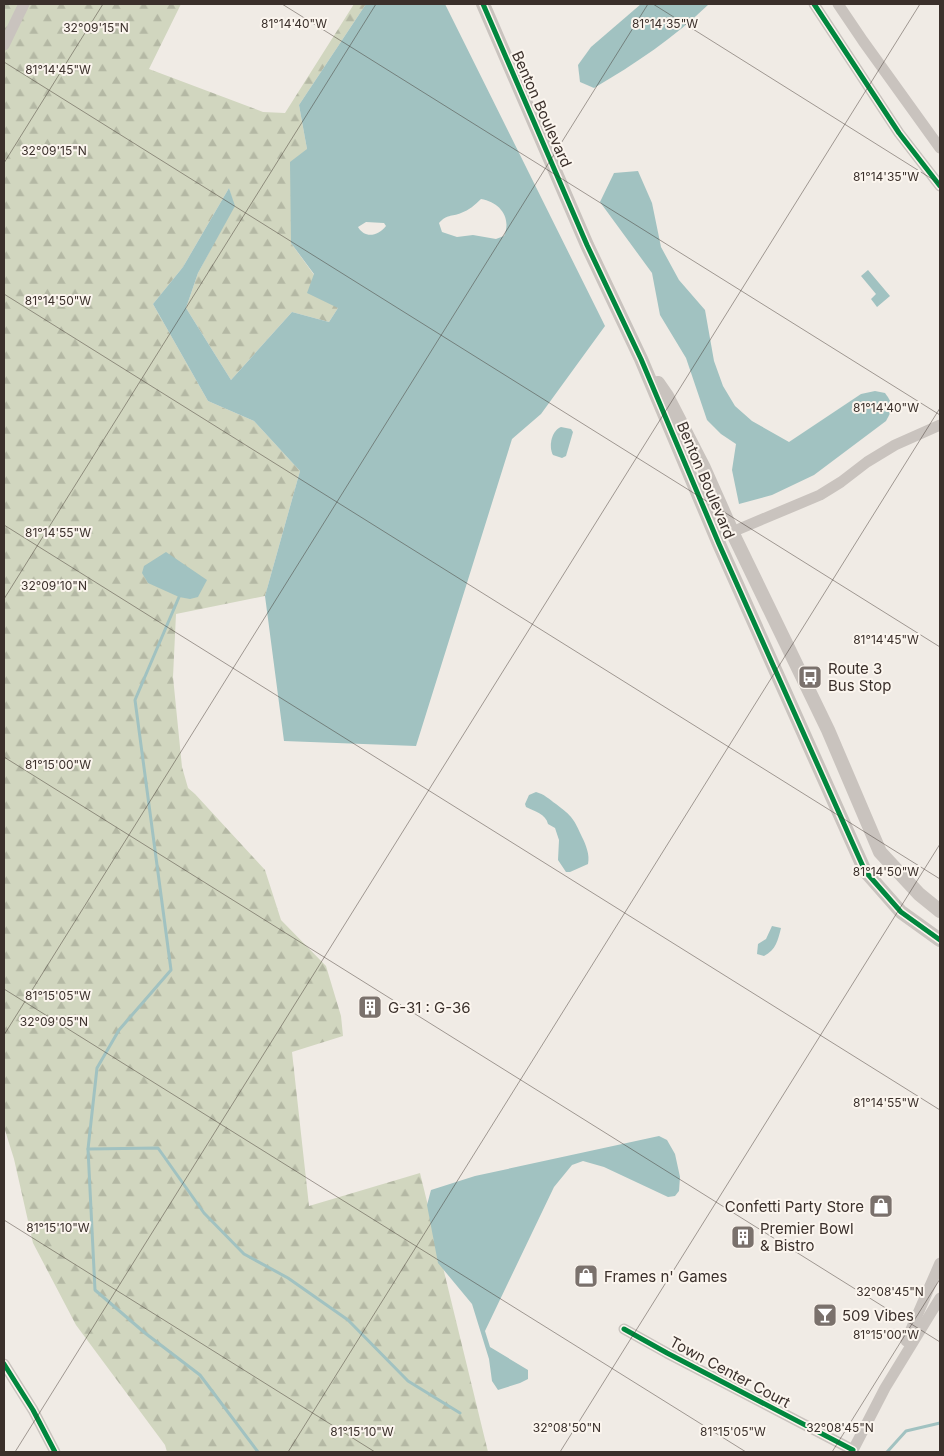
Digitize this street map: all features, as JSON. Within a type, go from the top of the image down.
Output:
[{"type":"street","points":[[4,45],[24,4]]},
{"type":"street","name":"Benton Boulevard","points":[[483,4],[587,245],[642,359],[719,544],[865,871],[901,912],[940,940]]},
{"type":"street","points":[[814,4],[898,133],[940,186]]},
{"type":"street","points":[[838,4],[863,42],[940,148]]},
{"type":"street","name":"Benton Boulevard","points":[[642,359],[667,396],[704,468],[732,532],[828,730],[880,852],[919,894],[940,911]]},
{"type":"street","points":[[732,532],[820,495],[895,444],[940,425]]},
{"type":"street","points":[[885,1388],[940,1263]]},
{"type":"street","points":[[852,1451],[885,1388],[940,1298]]},
{"type":"street","name":"Town Center Court","points":[[624,1329],[852,1451]]},
{"type":"street","points":[[4,1364],[33,1410],[55,1452]]},
{"type":"green space","points":[[4,4],[181,4],[149,69],[263,112],[285,113],[354,4],[366,4],[299,105],[307,149],[291,243],[338,308],[329,322],[292,312],[231,380],[186,308],[198,273],[234,206],[229,188],[183,267],[153,304],[208,401],[254,421],[300,471],[265,596],[176,614],[173,677],[182,767],[188,788],[265,870],[281,920],[326,966],[341,1016],[343,1036],[292,1052],[309,1206],[420,1173],[488,1452],[167,1452],[165,1445],[76,1325],[33,1243],[14,1159],[4,1127]]},
{"type":"water","points":[[366,4],[445,4],[605,326],[541,414],[512,439],[416,746],[284,741],[265,596],[300,471],[254,421],[208,401],[153,304],[183,267],[229,188],[235,206],[198,273],[186,308],[231,380],[292,312],[329,322],[338,308],[307,293],[314,274],[291,243],[290,162],[307,149],[299,105]],"holes":[[[481,199],[494,204],[503,212],[506,223],[504,236],[496,239],[473,235],[457,237],[442,232],[439,223],[442,220],[467,210]],[[366,222],[384,223],[386,226],[379,232],[368,235],[358,227]]]},
{"type":"water","points":[[641,4],[709,4],[668,39],[609,79],[594,88],[580,82],[578,65],[591,47]]},
{"type":"water","points":[[638,171],[652,203],[661,247],[679,280],[705,310],[714,361],[723,386],[735,406],[752,421],[789,442],[861,394],[875,391],[885,393],[892,407],[886,421],[814,475],[772,495],[739,504],[732,470],[736,444],[721,434],[707,420],[686,358],[660,315],[652,273],[600,202],[614,173]]},
{"type":"water","points":[[868,270],[890,296],[877,307],[871,299],[876,294],[861,276]]},
{"type":"water","points":[[561,427],[571,429],[573,432],[566,456],[562,458],[553,455],[551,447],[555,431]]},
{"type":"water","points":[[166,552],[207,580],[198,597],[190,599],[179,597],[148,583],[142,573],[144,566]]},
{"type":"water","points":[[536,792],[549,799],[572,818],[586,847],[588,864],[566,872],[558,860],[559,840],[555,828],[548,824],[542,815],[526,807],[525,804],[529,795]]},
{"type":"water","points":[[772,926],[781,928],[776,944],[768,954],[764,956],[757,954],[758,944],[766,939]]},
{"type":"water","points":[[659,1136],[667,1140],[675,1154],[680,1177],[679,1191],[675,1196],[668,1197],[604,1167],[583,1161],[572,1165],[554,1187],[485,1331],[490,1347],[528,1370],[528,1379],[498,1390],[492,1381],[489,1359],[472,1304],[438,1263],[427,1205],[431,1190],[475,1176]]},
{"type":"waterway","points":[[88,1149],[97,1068],[119,1030],[171,970],[135,700],[179,597]]},
{"type":"waterway","points":[[258,1452],[200,1375],[145,1333],[95,1290],[88,1149],[158,1148],[204,1213],[244,1254],[288,1278],[348,1320],[408,1381],[460,1413]]},
{"type":"waterway","points":[[887,1452],[906,1431],[940,1423]]},
{"type":"cycle path","points":[[483,4],[587,245],[641,359],[719,544],[865,871],[901,912],[940,940]]},
{"type":"cycle path","points":[[814,4],[899,133],[940,186]]},
{"type":"cycle path","points":[[624,1329],[853,1450]]},
{"type":"cycle path","points":[[4,1364],[33,1410],[55,1452]]},
{"type":"place","name":"Route 3 Bus Stop","points":[[810,677]]},
{"type":"place","name":"G-31 : G-36","points":[[370,1007]]},
{"type":"place","name":"Confetti Party Store","points":[[881,1206]]},
{"type":"place","name":"Premier Bowl & Bistro","points":[[743,1237]]},
{"type":"place","name":"Frames n' Games","points":[[586,1276]]},
{"type":"place","name":"509 Vibes","points":[[825,1315]]}]
